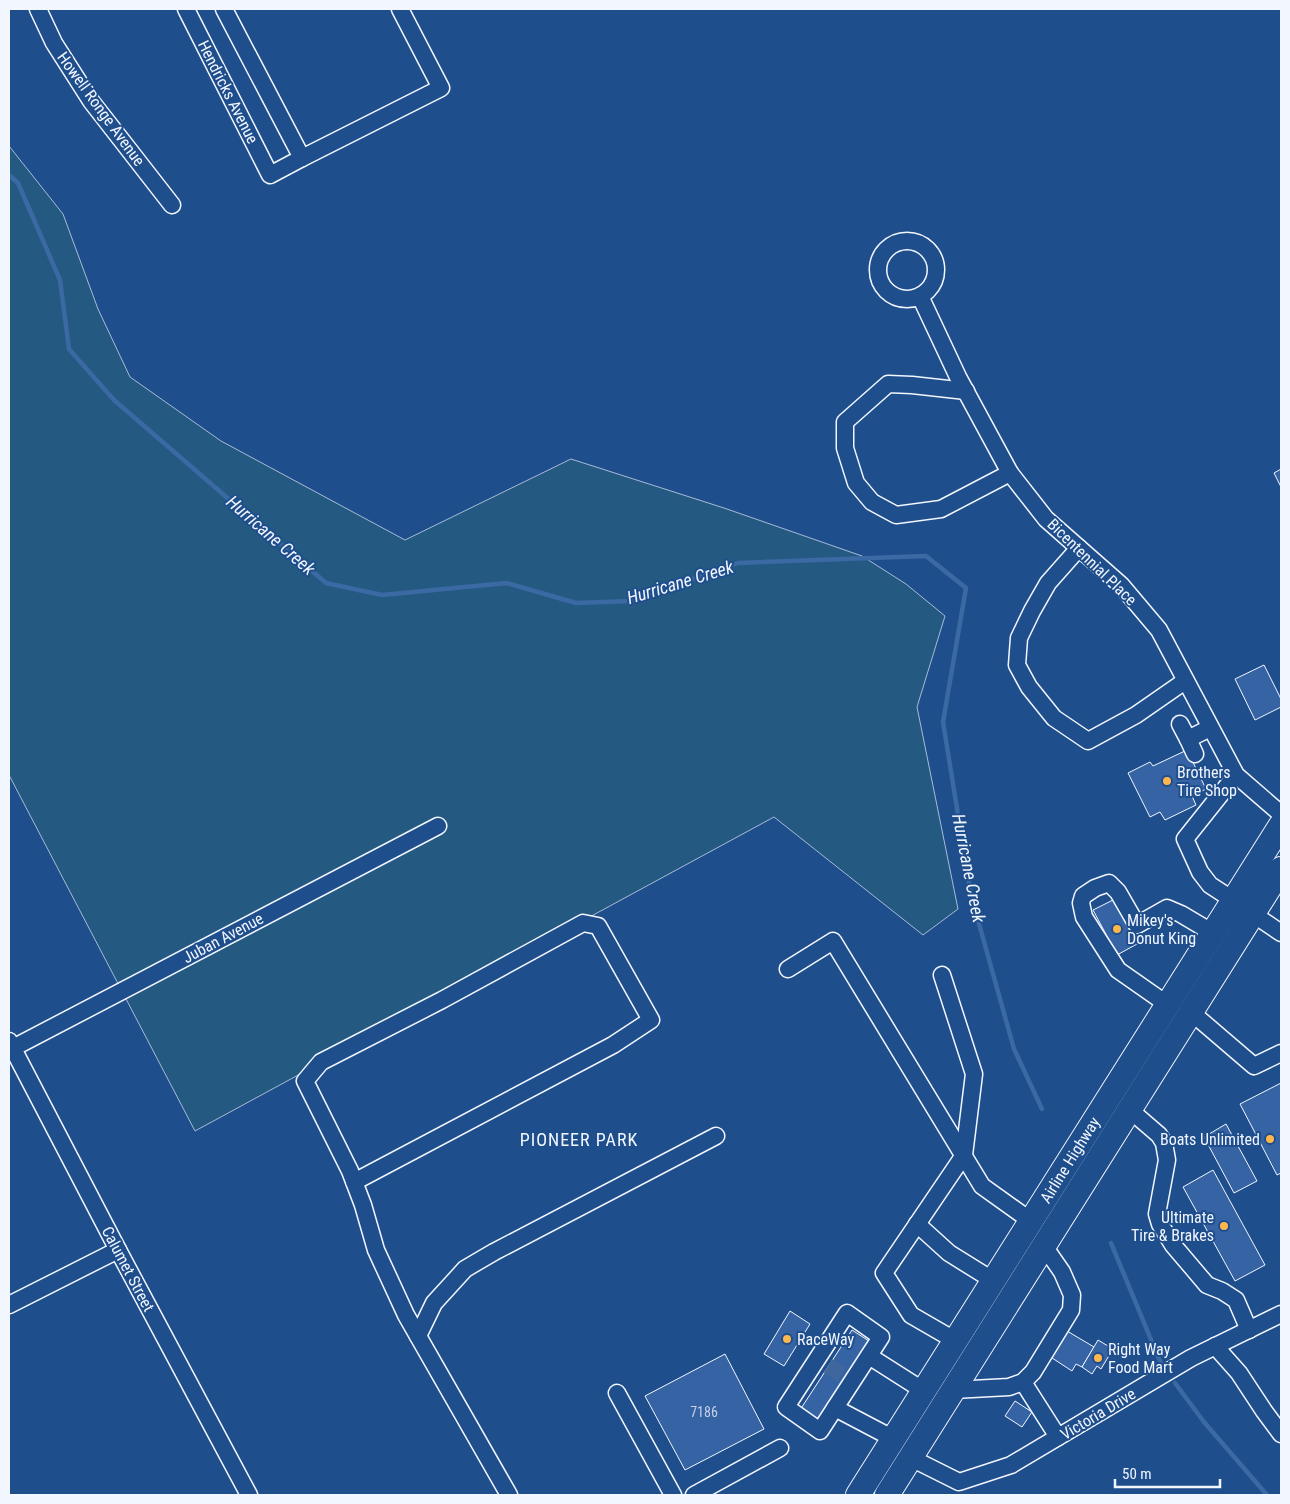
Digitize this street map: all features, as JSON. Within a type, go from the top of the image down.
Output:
[{"type":"highway","name":"Airline Highway","points":[[858,1495],[1281,825]]},
{"type":"highway","name":"Airline Highway","points":[[886,1495],[1281,869]]},
{"type":"highway","points":[[1223,916],[1248,922]]},
{"type":"highway","points":[[1032,1221],[1048,1240]]},
{"type":"highway","points":[[894,1439],[911,1458]]},
{"type":"street","name":"Howell Ronge Avenue","points":[[38,9],[54,43],[91,101],[172,205]]},
{"type":"street","name":"Hendricks Avenue","points":[[186,9],[270,175],[302,158]]},
{"type":"street","points":[[224,9],[302,158],[440,88],[400,9]]},
{"type":"street","name":"Bicentennial Place","points":[[920,296],[966,391],[1010,473],[1046,518],[1121,585],[1159,630],[1236,775],[1281,814]]},
{"type":"street","points":[[966,391],[888,384],[870,399],[845,422],[845,448],[856,483],[872,502],[896,514],[941,509],[1010,473]]},
{"type":"street","points":[[1079,548],[1048,583],[1019,638],[1017,665],[1029,687],[1054,718],[1088,741],[1136,715],[1185,681]]},
{"type":"street","points":[[1180,724],[1192,747],[1210,728]]},
{"type":"street","points":[[1168,1005],[1118,970],[1084,917],[1081,903],[1083,896],[1109,883],[1118,892],[1137,925],[1167,908],[1181,914],[1223,916],[1210,885],[1200,872],[1185,839],[1236,775]]},
{"type":"street","name":"Juban Avenue","points":[[10,1046],[438,826]]},
{"type":"street","points":[[1248,922],[1281,933]]},
{"type":"street","points":[[354,1182],[613,1045],[651,1020],[598,926],[583,923],[442,1000],[320,1062],[304,1081],[354,1182],[376,1250],[406,1315],[509,1495]]},
{"type":"street","points":[[788,968],[833,941],[982,1186],[1032,1221]]},
{"type":"street","points":[[942,975],[974,1074],[964,1155],[884,1273],[911,1314],[956,1341]]},
{"type":"street","points":[[1191,1012],[1254,1066],[1281,1052]]},
{"type":"street","name":"Calumet Street","points":[[10,1046],[249,1495]]},
{"type":"street","points":[[1130,1110],[1159,1135],[1164,1143],[1167,1160],[1157,1214],[1160,1224],[1173,1245],[1207,1286],[1222,1291],[1236,1300],[1249,1330]]},
{"type":"street","points":[[418,1336],[434,1303],[465,1270],[494,1252],[716,1136]]},
{"type":"street","points":[[917,1224],[949,1252],[994,1281]]},
{"type":"street","points":[[953,1390],[1009,1387],[1023,1382],[1033,1372],[1071,1310],[1072,1295],[1048,1240]]},
{"type":"street","points":[[9,1305],[118,1250]]},
{"type":"street","points":[[847,1313],[881,1337],[869,1356],[849,1379],[835,1408],[820,1431],[786,1407],[823,1362],[847,1313]]},
{"type":"street","name":"Victoria Drive","points":[[911,1458],[964,1489],[1011,1465],[1191,1358],[1281,1314]]},
{"type":"street","points":[[1215,1346],[1239,1372],[1281,1434]]},
{"type":"street","points":[[869,1356],[924,1391]]},
{"type":"street","points":[[1023,1382],[1058,1437]]},
{"type":"street","points":[[617,1393],[673,1495]]},
{"type":"street","points":[[835,1408],[894,1439]]},
{"type":"street","points":[[694,1495],[780,1448]]},
{"type":"shaded area","points":[[9,146],[63,214],[98,309],[130,377],[221,441],[405,540],[571,459],[724,508],[862,556],[906,584],[945,616],[917,707],[958,909],[923,935],[774,817],[195,1131],[9,775]]},
{"type":"building","points":[[1281,469],[1281,487],[1274,473]]},
{"type":"building","points":[[1264,665],[1281,699],[1281,707],[1255,720],[1235,679]]},
{"type":"building","name":"Brothers Tire Shop","points":[[1187,750],[1206,789],[1192,796],[1196,805],[1165,820],[1160,812],[1150,817],[1128,773],[1150,762],[1153,766]]},
{"type":"building","name":"Mikey's Donut King","points":[[1113,900],[1134,934],[1132,935],[1137,944],[1117,955],[1093,910]]},
{"type":"building","name":"Boats Unlimited","points":[[1281,1083],[1281,1173],[1277,1175],[1240,1104]]},
{"type":"building","points":[[1226,1124],[1257,1181],[1234,1193],[1204,1137]]},
{"type":"building","name":"Ultimate Tire & Brakes","points":[[1213,1170],[1265,1265],[1235,1281],[1183,1187]]},
{"type":"building","name":"RaceWay","points":[[790,1311],[810,1324],[784,1366],[764,1354]]},
{"type":"building","name":"Right Way Food Mart","points":[[1062,1328],[1094,1347],[1082,1367],[1076,1364],[1072,1371],[1046,1354]]},
{"type":"building","name":"RaceWay","points":[[852,1330],[869,1341],[817,1421],[800,1410]]},
{"type":"building","name":"Right Way Food Mart","points":[[1098,1340],[1113,1349],[1101,1369],[1097,1366],[1092,1374],[1082,1367]]},
{"type":"building","points":[[725,1354],[764,1429],[685,1470],[645,1396]]},
{"type":"building","points":[[1015,1401],[1032,1412],[1022,1427],[1005,1416]]},
{"type":"waterway","name":"Hurricane Creek","points":[[9,175],[18,183],[60,280],[69,349],[114,400],[326,583],[382,595],[507,583],[576,603],[631,601],[738,563],[926,556],[966,588],[943,722],[971,895],[1014,1049],[1042,1109]]},
{"type":"waterway","name":"Hurricane Creek","points":[[1111,1243],[1163,1366]]},
{"type":"waterway","name":"Hurricane Creek","points":[[1175,1383],[1204,1422],[1267,1495]]},
{"type":"tunnel","points":[[828,1366],[846,1377]]},
{"type":"place","name":"Brothers Tire Shop","points":[[1167,781]]},
{"type":"place","name":"Mikey's Donut King","points":[[1117,929]]},
{"type":"place","name":"Boats Unlimited","points":[[1270,1139]]},
{"type":"place","name":"Ultimate Tire & Brakes","points":[[1224,1226]]},
{"type":"place","name":"RaceWay","points":[[787,1339]]},
{"type":"place","name":"Right Way Food Mart","points":[[1098,1358]]},
{"type":"district","name":"PIONEER PARK","points":[[579,1139]]}]
